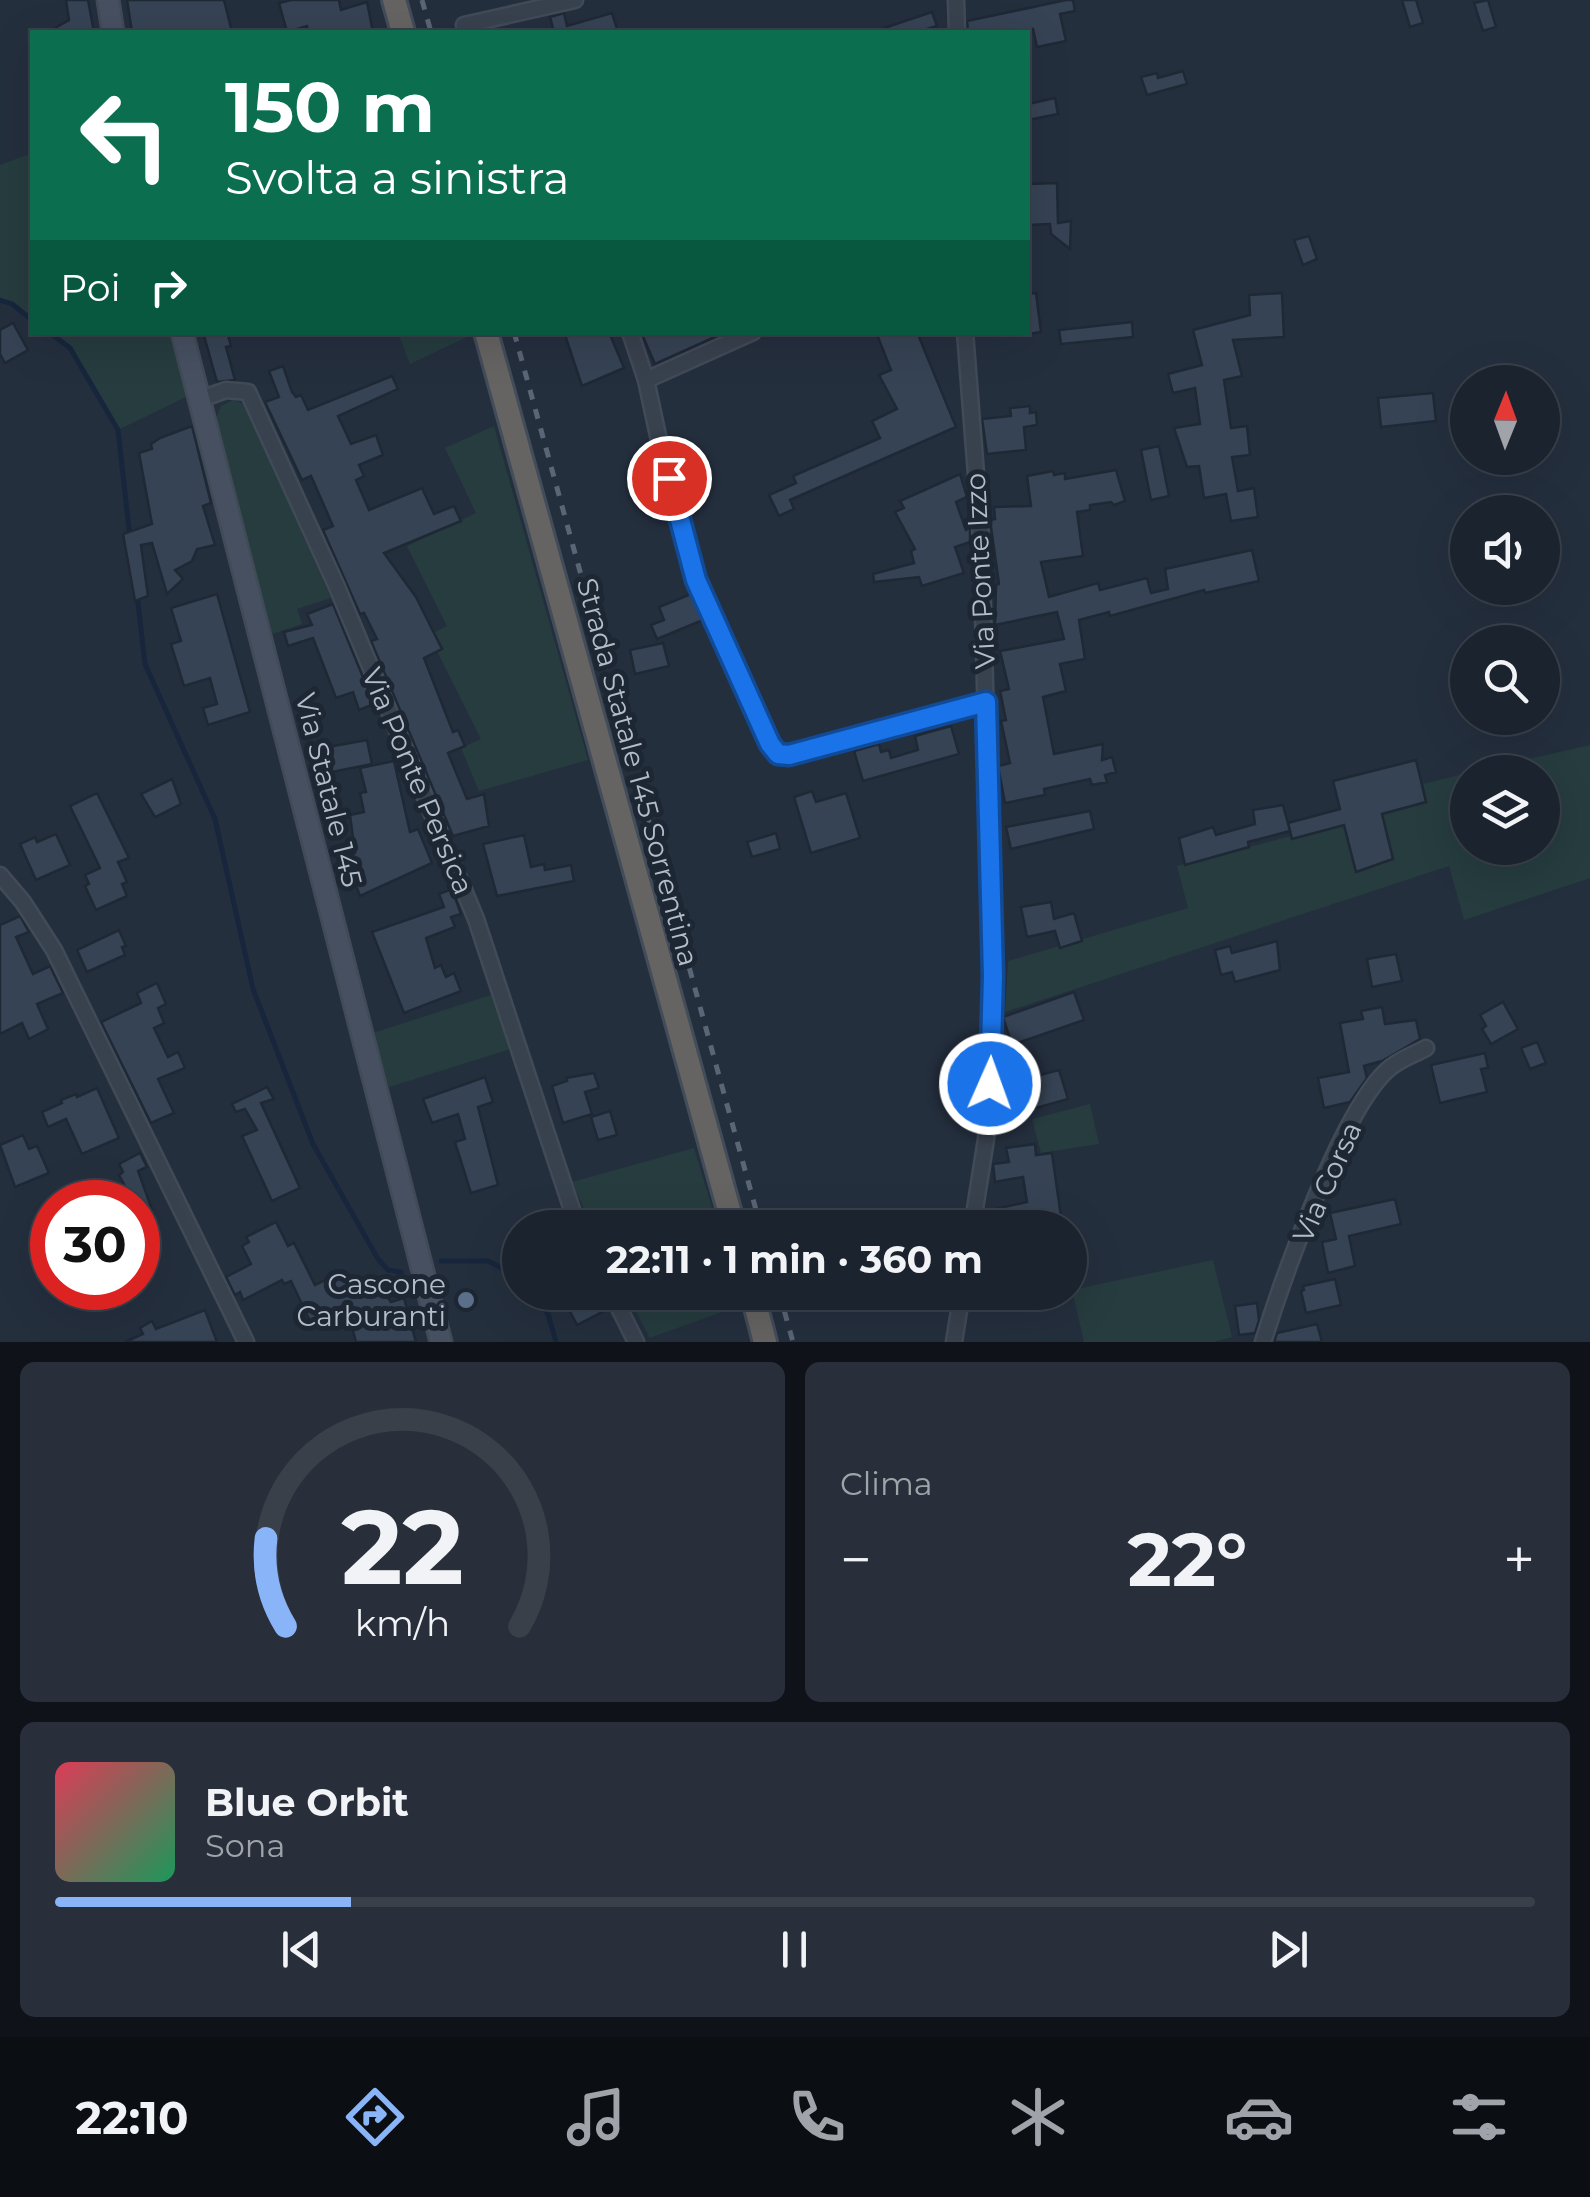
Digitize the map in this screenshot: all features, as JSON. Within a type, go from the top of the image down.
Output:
[{"type":"highway","points":[[394,0],[402,30]]},
{"type":"highway","name":"Strada Statale 145 Sorrentina","points":[[487,335],[729,1210]]},
{"type":"highway","points":[[757,1310],[765,1342]]},
{"type":"main road","points":[[108,0],[113,30]]},
{"type":"main road","name":"Via Statale 145","points":[[183,335],[442,1342]]},
{"type":"street","points":[[464,25],[575,0]]},
{"type":"street","points":[[956,0],[957,30]]},
{"type":"street","points":[[631,335],[696,580],[778,754],[789,755],[986,702]]},
{"type":"street","points":[[646,380],[746,335]]},
{"type":"street","name":"Via Ponte Izzo","points":[[965,335],[981,538],[992,1056],[986,1139],[975,1210]]},
{"type":"street","name":"Via Ponte Persica","points":[[201,399],[226,390],[248,392],[476,919],[572,1210]]},
{"type":"street","points":[[0,875],[54,950],[246,1342]]},
{"type":"street","name":"Via Corsa","points":[[1263,1342],[1332,1160],[1358,1112],[1390,1068],[1426,1048]]},
{"type":"street","points":[[620,1310],[636,1342]]},
{"type":"street","points":[[954,1342],[959,1310]]},
{"type":"green space","points":[[30,154],[30,318],[0,300],[0,165]]},
{"type":"green space","points":[[52,335],[174,335],[188,396],[118,430],[70,349]]},
{"type":"green space","points":[[399,335],[469,335],[469,336],[410,364]]},
{"type":"green space","points":[[233,400],[244,404],[331,598],[297,609],[302,624],[272,634],[216,419],[221,406]]},
{"type":"green space","points":[[494,426],[588,760],[479,791],[461,748],[481,739],[429,635],[447,626],[407,546],[476,513],[445,448]]},
{"type":"green space","points":[[1590,745],[1590,878],[1464,920],[1449,866],[1005,1012],[1008,961],[1188,908],[1177,866],[1427,800],[1423,784],[1450,777],[1450,865],[1560,865],[1560,755],[1546,755]]},
{"type":"green space","points":[[491,995],[511,1049],[389,1087],[373,1033]]},
{"type":"green space","points":[[1090,1104],[1099,1144],[1041,1153],[1032,1119]]},
{"type":"green space","points":[[694,1148],[713,1210],[584,1210],[572,1182]]},
{"type":"green space","points":[[1213,1260],[1232,1337],[1214,1342],[1084,1342],[1077,1310],[1087,1310],[1087,1287]]},
{"type":"green space","points":[[635,1310],[727,1310],[650,1338]]},
{"type":"building","points":[[66,0],[88,0],[94,30],[52,30],[69,20]]},
{"type":"building","points":[[127,0],[224,0],[232,30],[132,30]]},
{"type":"building","points":[[339,0],[341,10],[367,2],[373,30],[308,30],[307,26],[286,30],[279,3]]},
{"type":"building","points":[[1066,0],[1073,0],[1075,11],[1060,14],[1066,41],[1037,47],[1033,29],[968,30],[967,21]]},
{"type":"building","points":[[1402,0],[1416,0],[1423,23],[1410,27]]},
{"type":"building","points":[[1488,0],[1496,27],[1483,31],[1474,3]]},
{"type":"building","points":[[932,12],[937,26],[924,30],[878,30]]},
{"type":"building","points":[[564,13],[567,26],[612,13],[617,30],[553,30],[550,17]]},
{"type":"building","points":[[1183,71],[1187,84],[1147,95],[1141,77],[1157,73],[1158,78]]},
{"type":"building","points":[[1055,98],[1058,114],[1030,120],[1030,104]]},
{"type":"building","points":[[1057,183],[1058,223],[1071,221],[1070,249],[1051,234],[1050,224],[1030,225],[1030,184]]},
{"type":"building","points":[[1309,236],[1317,259],[1303,265],[1294,240]]},
{"type":"building","points":[[1036,293],[1041,332],[1030,334],[1030,294]]},
{"type":"building","points":[[1282,293],[1284,337],[1233,340],[1242,376],[1224,380],[1231,428],[1247,426],[1250,455],[1232,457],[1238,491],[1254,488],[1258,517],[1231,521],[1226,494],[1204,498],[1199,466],[1187,467],[1174,428],[1200,424],[1195,388],[1173,393],[1168,374],[1202,365],[1193,330],[1250,315],[1249,295]]},
{"type":"building","points":[[1132,322],[1133,337],[1061,344],[1059,330]]},
{"type":"building","points":[[13,323],[28,350],[5,363],[0,354],[0,330]]},
{"type":"building","points":[[204,335],[228,335],[231,346],[226,347],[235,380],[217,382]]},
{"type":"building","points":[[565,335],[610,335],[624,368],[582,386]]},
{"type":"building","points":[[642,335],[719,335],[655,364]]},
{"type":"building","points":[[877,335],[918,335],[956,427],[790,500],[794,509],[779,516],[769,495],[796,483],[793,476],[880,438],[872,421],[897,409],[879,375],[891,370]]},
{"type":"building","points":[[283,366],[292,392],[296,397],[301,395],[308,410],[392,376],[398,389],[338,416],[351,444],[376,435],[383,455],[359,465],[364,476],[356,480],[369,510],[422,488],[434,514],[454,506],[461,521],[384,553],[416,597],[442,649],[424,658],[453,732],[458,730],[465,746],[448,753],[467,799],[484,794],[489,826],[453,836],[371,641],[377,639],[364,613],[360,614],[323,530],[333,526],[311,476],[302,480],[265,402],[279,397],[269,371]]},
{"type":"building","points":[[1433,393],[1436,421],[1381,427],[1378,398]]},
{"type":"building","points":[[1030,406],[1030,413],[1036,412],[1037,425],[1024,427],[1026,450],[987,454],[982,419],[1011,416],[1010,408]]},
{"type":"building","points":[[192,426],[211,503],[203,506],[215,545],[197,549],[192,561],[175,570],[183,579],[167,594],[152,543],[141,545],[148,596],[135,601],[123,534],[152,524],[139,453],[152,449],[151,444],[160,438]]},
{"type":"building","points":[[1159,446],[1169,496],[1151,500],[1141,450]]},
{"type":"building","points":[[1116,470],[1125,501],[1090,505],[1090,510],[1077,512],[1083,556],[1041,562],[1049,597],[1098,583],[1100,590],[1147,578],[1151,593],[1168,589],[1165,569],[1252,550],[1259,581],[1079,620],[1085,659],[1060,664],[1066,691],[1043,697],[1054,754],[1103,744],[1102,760],[1112,757],[1116,772],[1105,775],[1107,782],[1092,785],[1090,779],[1044,789],[1045,795],[1005,803],[998,766],[1010,763],[1001,721],[1006,720],[1000,691],[1009,689],[1000,651],[1064,639],[1057,612],[995,625],[999,584],[990,520],[995,519],[994,507],[1031,506],[1027,476],[1053,471],[1054,475],[1065,473],[1065,479]]},
{"type":"building","points":[[960,474],[967,497],[956,502],[966,530],[970,528],[970,542],[955,547],[964,573],[922,586],[919,577],[874,582],[873,574],[914,563],[911,551],[915,549],[895,512],[904,508],[900,501]]},
{"type":"building","points":[[217,594],[250,712],[208,725],[203,708],[217,704],[210,678],[184,686],[171,644],[181,641],[171,608]]},
{"type":"building","points":[[691,594],[703,620],[657,639],[651,625],[664,620],[659,607]]},
{"type":"building","points":[[333,604],[374,704],[359,710],[353,692],[336,698],[313,638],[288,646],[284,632],[312,625],[307,614]]},
{"type":"building","points":[[663,643],[669,666],[635,674],[630,650]]},
{"type":"building","points":[[951,726],[959,754],[863,781],[854,751],[879,744],[881,752],[889,750],[891,758],[918,750],[915,736]]},
{"type":"building","points":[[367,740],[372,764],[332,772],[328,747]]},
{"type":"building","points":[[1416,760],[1426,802],[1382,814],[1393,859],[1356,872],[1344,825],[1292,839],[1288,823],[1340,809],[1333,781]]},
{"type":"building","points":[[394,761],[410,832],[418,829],[432,863],[360,896],[345,857],[355,853],[350,815],[364,812],[360,793],[366,792],[360,768]]},
{"type":"building","points":[[172,779],[181,804],[155,817],[141,794]]},
{"type":"building","points":[[812,791],[816,802],[846,793],[860,838],[811,853],[794,797]]},
{"type":"building","points":[[97,793],[129,858],[118,862],[127,882],[122,884],[127,896],[96,910],[85,886],[89,884],[85,875],[100,868],[70,806]]},
{"type":"building","points":[[1283,805],[1290,831],[1185,865],[1179,838],[1213,827],[1216,835],[1255,824],[1253,810]]},
{"type":"building","points":[[1090,811],[1094,829],[1011,849],[1006,827]]},
{"type":"building","points":[[776,833],[780,849],[752,857],[747,842]]},
{"type":"building","points":[[56,834],[70,865],[36,880],[20,844]]},
{"type":"building","points":[[524,835],[531,867],[544,864],[545,870],[571,865],[574,881],[497,896],[483,844]]},
{"type":"building","points":[[452,889],[461,914],[451,917],[455,927],[426,938],[435,968],[441,965],[446,977],[454,973],[461,991],[404,1013],[372,932],[444,907],[439,894]]},
{"type":"building","points":[[1051,902],[1054,919],[1074,913],[1082,941],[1060,948],[1055,931],[1027,937],[1021,907]]},
{"type":"building","points":[[20,916],[29,932],[16,937],[33,974],[50,966],[63,993],[37,1004],[48,1029],[29,1039],[22,1023],[0,1034],[0,925]]},
{"type":"building","points":[[119,930],[126,946],[122,947],[125,955],[87,972],[77,950]]},
{"type":"building","points":[[1277,941],[1280,970],[1235,982],[1232,972],[1221,975],[1215,950],[1230,946],[1232,953]]},
{"type":"building","points":[[1396,954],[1402,981],[1372,987],[1367,959]]},
{"type":"building","points":[[157,983],[166,1004],[158,1008],[164,1023],[154,1028],[168,1057],[178,1052],[185,1068],[158,1079],[174,1113],[151,1123],[101,1022],[141,1003],[137,993]]},
{"type":"building","points":[[1074,992],[1084,1020],[1012,1045],[1003,1017]]},
{"type":"building","points":[[1503,1002],[1518,1029],[1491,1044],[1482,1029],[1486,1026],[1480,1015]]},
{"type":"building","points":[[1382,1007],[1385,1024],[1416,1020],[1420,1039],[1382,1061],[1364,1066],[1367,1078],[1350,1102],[1324,1108],[1318,1078],[1349,1072],[1340,1023],[1363,1019],[1361,1011]]},
{"type":"building","points":[[1537,1042],[1546,1063],[1530,1069],[1521,1048]]},
{"type":"building","points":[[1485,1053],[1488,1068],[1481,1069],[1487,1092],[1440,1103],[1431,1065]]},
{"type":"building","points":[[1059,1070],[1068,1099],[1036,1108],[1028,1078]]},
{"type":"building","points":[[594,1073],[599,1088],[585,1092],[592,1114],[563,1123],[552,1086],[567,1081],[566,1078]]},
{"type":"building","points":[[485,1077],[493,1102],[478,1107],[498,1185],[471,1193],[455,1142],[465,1139],[458,1114],[432,1123],[423,1099]]},
{"type":"building","points":[[267,1087],[274,1099],[261,1103],[300,1188],[272,1201],[242,1136],[257,1130],[245,1109],[236,1112],[232,1104]]},
{"type":"building","points":[[97,1088],[119,1138],[82,1154],[66,1119],[48,1127],[42,1112],[62,1103],[61,1100]]},
{"type":"building","points":[[610,1111],[617,1135],[598,1140],[591,1117]]},
{"type":"building","points":[[23,1135],[29,1149],[37,1146],[49,1173],[15,1187],[0,1145]]},
{"type":"building","points":[[1035,1144],[1036,1155],[1052,1153],[1060,1210],[990,1210],[1027,1202],[1023,1177],[995,1182],[993,1164],[1009,1162],[1006,1148]]},
{"type":"building","points":[[140,1153],[147,1167],[138,1171],[141,1180],[122,1180],[119,1164]]},
{"type":"building","points":[[1395,1199],[1401,1224],[1349,1236],[1355,1266],[1328,1273],[1322,1242],[1336,1239],[1330,1213]]},
{"type":"building","points":[[276,1222],[288,1246],[294,1243],[315,1285],[343,1271],[353,1292],[378,1285],[391,1302],[404,1298],[416,1342],[356,1342],[346,1304],[310,1321],[291,1281],[284,1284],[282,1280],[243,1300],[240,1292],[235,1295],[226,1277],[251,1264],[242,1246],[249,1242],[246,1237]]},
{"type":"building","points":[[1335,1279],[1341,1305],[1306,1313],[1303,1286]]},
{"type":"building","points":[[1257,1303],[1259,1320],[1255,1333],[1239,1335],[1235,1306]]},
{"type":"building","points":[[205,1310],[217,1342],[125,1342],[143,1334],[140,1328],[152,1321],[156,1329]]},
{"type":"building","points":[[569,1310],[603,1310],[604,1311],[577,1325]]},
{"type":"building","points":[[1317,1324],[1322,1342],[1274,1342],[1277,1333]]},
{"type":"waterway","points":[[0,300],[30,318]]},
{"type":"waterway","points":[[53,335],[70,348],[118,430],[130,538]]},
{"type":"waterway","points":[[137,594],[145,664],[215,819],[253,989],[313,1144],[378,1259],[388,1270],[401,1272]]},
{"type":"waterway","points":[[441,1261],[488,1261],[502,1268]]},
{"type":"waterway","points":[[545,1310],[556,1342]]},
{"type":"railway","points":[[422,0],[430,30]]},
{"type":"railway","points":[[515,335],[756,1210]]},
{"type":"railway","points":[[784,1310],[793,1342]]},
{"type":"place","name":"Cascone Carburanti","points":[[466,1300]]},
{"type":"route","points":[[669,478],[696,580],[778,754],[789,755],[986,702],[993,976],[990,1084]]}]
